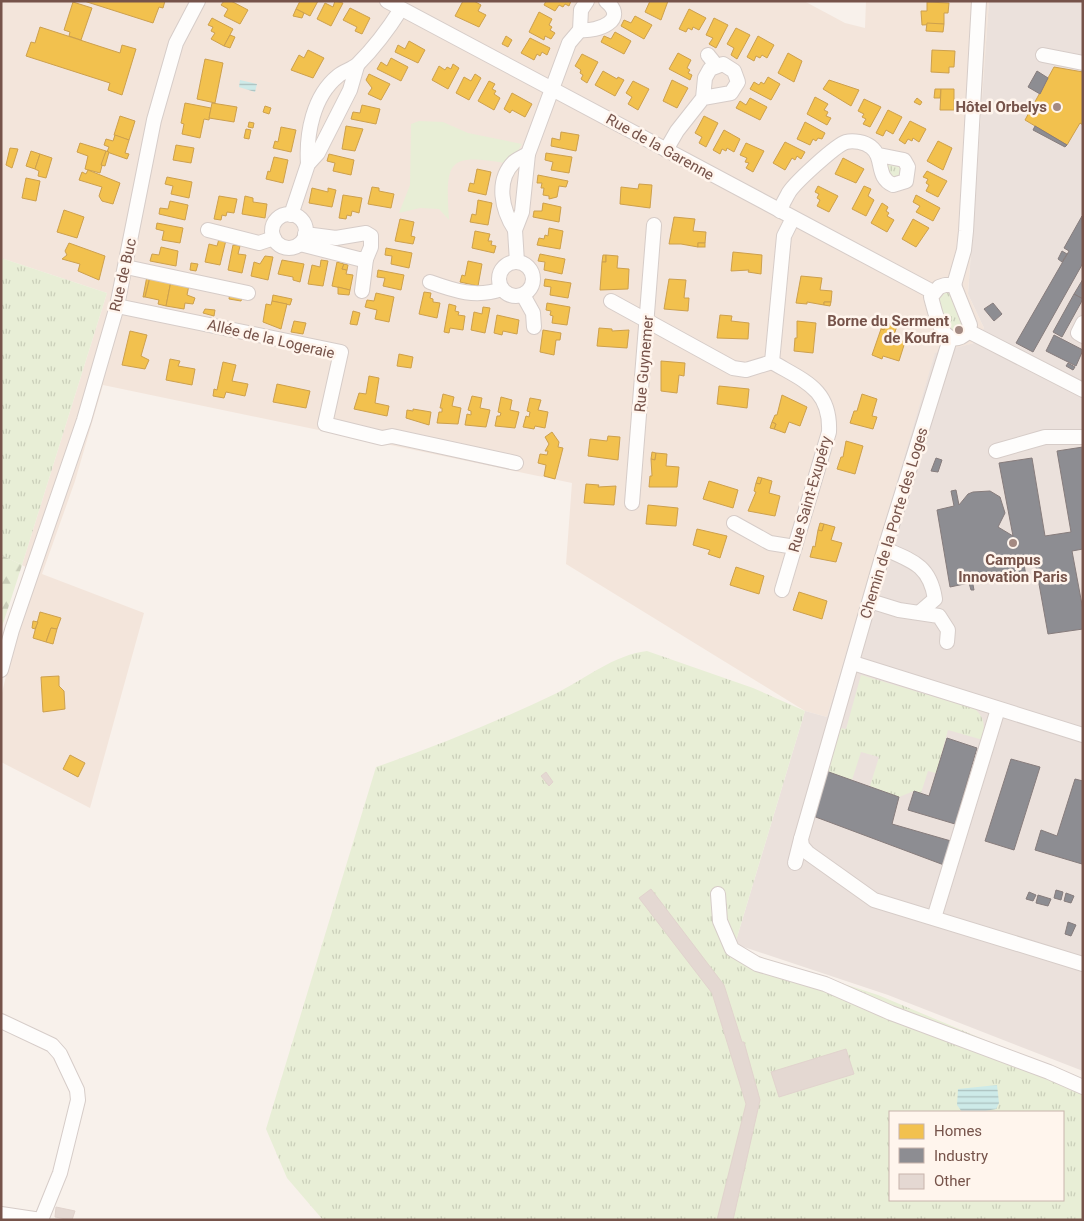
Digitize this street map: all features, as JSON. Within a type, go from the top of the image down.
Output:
[{"type":"street","name":"Rue de Buc","points":[[1,670],[12,630],[84,420],[117,306],[154,120],[176,43],[198,1]]},
{"type":"street","name":"Rue de la Garenne","points":[[387,1],[933,292]]},
{"type":"street","points":[[517,262],[515,230],[522,212],[528,154],[569,43],[580,30],[581,10],[587,1]]},
{"type":"street","points":[[580,30],[602,29],[608,24],[613,15],[611,5],[606,1]]},
{"type":"street","points":[[954,285],[939,287],[933,292],[931,297],[944,333],[950,339],[955,340],[966,335],[970,325],[954,285],[964,250],[966,231],[979,1]]},
{"type":"street","points":[[291,215],[308,164],[307,148],[311,122],[323,94],[338,76],[357,66],[388,30],[401,9]]},
{"type":"street","points":[[1043,55],[1083,63]]},
{"type":"street","points":[[666,150],[677,131],[703,98],[705,78],[712,60],[730,67],[741,74],[731,93],[703,98]]},
{"type":"street","points":[[308,164],[318,153],[350,90],[357,66]]},
{"type":"street","points":[[780,211],[789,192],[836,147],[847,142],[860,142],[871,147],[879,156]]},
{"type":"street","points":[[515,230],[505,214],[502,196],[505,178],[514,162],[528,154]]},
{"type":"street","points":[[303,239],[300,219],[291,215],[277,219],[272,228],[274,238],[285,248],[303,239],[336,238],[366,233],[371,236],[371,247],[366,259],[362,291]]},
{"type":"street","points":[[611,301],[733,368],[746,370],[772,362],[784,236],[792,218]]},
{"type":"street","name":"Rue Guynemer","points":[[632,503],[648,321],[654,225]]},
{"type":"street","points":[[208,230],[259,243],[274,238]]},
{"type":"street","points":[[303,239],[359,260],[366,259]]},
{"type":"street","points":[[517,262],[527,267],[532,276],[531,287],[523,295],[512,296],[502,289],[499,279],[503,268],[517,262]]},
{"type":"street","points":[[126,267],[248,293]]},
{"type":"street","points":[[430,282],[463,294],[490,293],[502,289]]},
{"type":"street","points":[[523,295],[533,313],[534,327]]},
{"type":"street","name":"Allée de la Logeraie","points":[[117,306],[341,352],[325,424],[382,438],[392,436],[516,463]]},
{"type":"street","points":[[1083,323],[1078,333],[1083,336]]},
{"type":"street","points":[[968,331],[1083,390]]},
{"type":"street","name":"Chemin de la Porte des Loges","points":[[794,863],[885,548],[950,339]]},
{"type":"street","name":"Rue Saint-Exupéry","points":[[772,362],[810,385],[824,400],[830,414],[829,432],[782,590]]},
{"type":"street","points":[[996,451],[1046,437],[1083,437]]},
{"type":"street","points":[[734,523],[770,543],[795,547]]},
{"type":"street","points":[[885,548],[921,566],[932,583],[935,599],[920,612]]},
{"type":"street","points":[[870,601],[899,610],[939,616],[948,630],[947,642]]},
{"type":"street","points":[[853,663],[1083,735]]},
{"type":"street","points":[[934,918],[998,709]]},
{"type":"street","points":[[800,839],[802,846],[808,853],[874,900],[1083,964]]},
{"type":"street","points":[[718,894],[720,921],[732,949],[757,964],[825,984],[891,1012],[1049,1072],[1083,1087]]},
{"type":"street","points":[[1,1020],[52,1045],[60,1054],[74,1080],[78,1100],[60,1173],[41,1220],[1,1214]]},
{"type":"shaded area","points":[[1,1],[804,1],[845,23],[865,28],[866,1],[989,1],[968,294],[984,328],[974,343],[935,354],[827,717],[805,711],[566,564],[572,483],[103,385],[75,481],[42,574],[144,613],[90,808],[1,762],[1,697],[31,570],[22,565],[107,293],[1,258]]},
{"type":"shaded area","points":[[989,1],[1083,1],[1083,1071],[888,995],[735,944],[805,711],[827,717],[935,353],[974,343],[984,328],[968,294]]},
{"type":"green space","points":[[419,121],[443,122],[468,133],[522,144],[510,164],[474,160],[462,161],[455,165],[450,173],[448,184],[449,220],[439,209],[420,208],[399,213],[410,185],[411,124]]},
{"type":"green space","points":[[884,160],[902,165],[902,175],[891,179]]},
{"type":"green space","points":[[1,258],[107,293],[22,565],[1,555]]},
{"type":"green space","points":[[949,291],[964,326],[958,332],[949,331],[940,307],[940,296]]},
{"type":"green space","points":[[1,555],[22,565],[1,630]]},
{"type":"green space","points":[[647,651],[753,688],[805,711],[735,944],[752,954],[878,995],[1083,1081],[1083,1220],[323,1220],[287,1178],[266,1129],[376,767],[445,742],[513,713],[557,693],[623,657]]},
{"type":"green space","points":[[861,675],[975,709],[983,720],[983,740],[948,730],[936,773],[928,771],[921,793],[914,791],[899,797],[870,786],[879,757],[861,752],[852,780],[826,771],[840,728],[846,729]]},
{"type":"water","points":[[240,80],[257,84],[255,92],[239,87]]},
{"type":"water","points":[[997,1085],[999,1103],[996,1109],[961,1111],[957,1105],[958,1089]]},
{"type":"building: Homes","points":[[84,1],[165,1],[163,8],[159,7],[153,23]]},
{"type":"building: Homes","points":[[224,1],[231,1],[248,10],[240,24],[224,16],[228,9],[221,5]]},
{"type":"building: Homes","points":[[300,1],[318,1],[310,16],[296,9]]},
{"type":"building: Homes","points":[[335,1],[343,3],[331,26],[317,19],[325,3],[333,7]]},
{"type":"building: Homes","points":[[463,1],[474,1],[481,5],[478,11],[486,15],[479,27],[455,16]]},
{"type":"building: Homes","points":[[546,1],[571,1],[569,6],[565,4],[563,7],[559,5],[555,11],[544,5]]},
{"type":"building: Homes","points":[[650,1],[668,1],[661,20],[645,12]]},
{"type":"building: Homes","points":[[73,2],[92,8],[81,40],[69,36],[70,32],[64,30]]},
{"type":"building: Homes","points":[[927,2],[949,3],[948,13],[944,13],[944,24],[922,25],[921,11],[927,11]]},
{"type":"building: Homes","points":[[350,8],[370,18],[362,34],[355,31],[357,27],[343,20]]},
{"type":"building: Homes","points":[[296,9],[304,13],[302,18],[293,16]]},
{"type":"building: Homes","points":[[689,9],[706,18],[699,30],[693,27],[692,30],[688,28],[686,32],[679,29]]},
{"type":"building: Homes","points":[[539,12],[552,19],[549,25],[552,27],[550,30],[555,33],[551,39],[545,36],[544,40],[529,32]]},
{"type":"building: Homes","points":[[635,16],[652,25],[644,39],[621,26],[624,20],[631,23]]},
{"type":"building: Homes","points":[[212,18],[233,29],[224,46],[211,39],[215,33],[211,31],[213,27],[208,25]]},
{"type":"building: Homes","points":[[714,18],[728,25],[716,48],[709,44],[713,38],[706,35]]},
{"type":"building: Homes","points":[[927,23],[944,24],[943,32],[926,31]]},
{"type":"building: Homes","points":[[40,27],[120,53],[122,45],[136,49],[122,95],[108,90],[110,83],[26,56],[31,42],[35,43]]},
{"type":"building: Homes","points":[[736,28],[750,35],[737,59],[731,55],[734,48],[727,44]]},
{"type":"building: Homes","points":[[615,32],[631,41],[624,54],[601,42],[604,36],[611,39]]},
{"type":"building: Homes","points":[[230,35],[235,37],[230,48],[224,46]]},
{"type":"building: Homes","points":[[506,36],[512,40],[508,47],[502,44]]},
{"type":"building: Homes","points":[[758,36],[774,45],[767,58],[762,55],[760,58],[756,56],[754,61],[747,57]]},
{"type":"building: Homes","points":[[530,38],[550,48],[547,55],[542,52],[540,56],[537,54],[534,60],[521,53]]},
{"type":"building: Homes","points":[[409,41],[425,50],[418,63],[395,52],[398,45],[405,49]]},
{"type":"building: Homes","points":[[308,50],[324,58],[313,78],[291,70],[299,55],[304,58]]},
{"type":"building: Homes","points":[[932,50],[955,51],[954,67],[949,67],[949,73],[931,72]]},
{"type":"building: Homes","points":[[678,53],[691,60],[687,68],[690,70],[688,73],[692,75],[690,80],[669,69]]},
{"type":"building: Homes","points":[[788,53],[802,61],[794,82],[778,73]]},
{"type":"building: Homes","points":[[582,54],[598,62],[587,83],[581,79],[583,75],[580,73],[581,70],[575,66]]},
{"type":"building: Homes","points":[[391,58],[408,67],[401,81],[377,69],[381,62],[387,66]]},
{"type":"building: Homes","points":[[205,59],[223,63],[215,103],[197,99]]},
{"type":"building: Homes","points":[[453,64],[459,68],[448,89],[432,80],[439,66],[445,70],[447,67],[451,69]]},
{"type":"building: Homes","name":"Hôtel Orbelys","points":[[1054,67],[1083,72],[1083,125],[1080,123],[1067,145],[1025,120]]},
{"type":"building: Homes","points":[[603,71],[617,79],[618,77],[624,80],[615,96],[595,85]]},
{"type":"building: Homes","points":[[369,74],[390,84],[381,100],[368,94],[372,88],[366,80]]},
{"type":"building: Homes","points":[[475,74],[481,78],[469,100],[456,93],[464,77],[471,81]]},
{"type":"building: Homes","points":[[768,77],[780,84],[771,100],[750,89],[754,82],[759,85],[761,82],[764,84]]},
{"type":"building: Homes","points":[[672,80],[688,88],[677,108],[663,101]]},
{"type":"building: Homes","points":[[829,80],[859,90],[851,106],[823,89]]},
{"type":"building: Homes","points":[[489,81],[495,84],[492,89],[496,91],[494,94],[500,98],[494,110],[478,101]]},
{"type":"building: Homes","points":[[633,81],[649,89],[638,110],[628,104],[632,97],[626,93]]},
{"type":"building: Homes","points":[[935,89],[941,89],[940,98],[934,98]]},
{"type":"building: Homes","points":[[941,89],[954,89],[954,110],[940,110]]},
{"type":"building: Homes","points":[[512,93],[532,104],[525,117],[512,110],[510,113],[504,109]]},
{"type":"building: Homes","points":[[815,97],[828,104],[824,110],[828,112],[826,116],[831,118],[827,125],[807,114]]},
{"type":"building: Homes","points":[[750,98],[767,107],[760,120],[736,108],[740,101],[746,105]]},
{"type":"building: Homes","points":[[917,98],[922,102],[920,105],[914,102]]},
{"type":"building: Homes","points":[[864,99],[881,107],[870,127],[863,124],[866,119],[862,117],[864,114],[858,111]]},
{"type":"building: Homes","points":[[185,103],[211,108],[209,120],[204,119],[200,138],[182,134],[184,124],[181,123]]},
{"type":"building: Homes","points":[[212,103],[237,107],[234,122],[209,118]]},
{"type":"building: Homes","points":[[362,105],[380,109],[376,124],[351,119],[353,112],[360,113]]},
{"type":"building: Homes","points":[[265,106],[271,108],[269,114],[263,112]]},
{"type":"building: Homes","points":[[888,110],[902,117],[893,134],[886,130],[883,136],[876,133]]},
{"type":"building: Homes","points":[[120,116],[135,121],[129,140],[114,135]]},
{"type":"building: Homes","points":[[704,116],[718,123],[706,147],[699,143],[702,137],[695,133]]},
{"type":"building: Homes","points":[[910,121],[926,129],[919,142],[913,138],[912,141],[908,139],[905,144],[899,140]]},
{"type":"building: Homes","points":[[249,122],[254,123],[253,128],[248,127]]},
{"type":"building: Homes","points":[[805,122],[825,133],[822,139],[818,138],[816,141],[813,139],[810,145],[797,139]]},
{"type":"building: Homes","points":[[346,126],[363,129],[355,151],[342,149]]},
{"type":"building: Homes","points":[[281,127],[296,130],[291,152],[273,148],[275,141],[278,142]]},
{"type":"building: Homes","points":[[246,129],[251,130],[249,139],[244,138]]},
{"type":"building: Homes","points":[[724,130],[740,139],[734,152],[727,148],[726,151],[722,149],[720,154],[713,150]]},
{"type":"building: Homes","points":[[561,132],[579,135],[576,151],[551,146],[552,138],[560,140]]},
{"type":"building: Homes","points":[[115,135],[129,140],[125,153],[129,154],[127,159],[107,152],[109,147],[104,145],[106,139],[113,141]]},
{"type":"building: Homes","points":[[938,141],[952,148],[943,170],[927,161]]},
{"type":"building: Homes","points":[[785,142],[805,152],[801,159],[797,156],[795,160],[792,158],[785,170],[773,163]]},
{"type":"building: Homes","points":[[80,143],[106,151],[100,173],[85,169],[88,156],[77,152]]},
{"type":"building: Homes","points":[[746,143],[764,151],[753,172],[746,168],[749,163],[745,162],[747,158],[740,155]]},
{"type":"building: Homes","points":[[176,145],[194,148],[191,163],[173,160]]},
{"type":"building: Homes","points":[[10,148],[18,149],[12,168],[6,165]]},
{"type":"building: Homes","points":[[31,151],[40,154],[35,169],[26,166]]},
{"type":"building: Homes","points":[[106,151],[109,152],[105,166],[101,165]]},
{"type":"building: Homes","points":[[546,153],[572,157],[569,173],[551,170],[553,162],[545,160]]},
{"type":"building: Homes","points":[[40,154],[52,158],[46,178],[38,176],[39,171],[35,169]]},
{"type":"building: Homes","points":[[329,154],[354,160],[351,175],[333,171],[335,163],[327,161]]},
{"type":"building: Homes","points":[[274,157],[288,160],[283,183],[266,179]]},
{"type":"building: Homes","points":[[843,158],[864,169],[856,183],[835,174]]},
{"type":"building: Homes","points":[[477,169],[491,172],[486,195],[468,191],[470,183],[474,184]]},
{"type":"building: Homes","points":[[88,170],[120,183],[113,204],[102,201],[99,196],[102,187],[79,180],[82,172],[86,174]]},
{"type":"building: Homes","points":[[927,171],[947,181],[938,197],[926,191],[929,185],[926,183],[928,179],[923,177]]},
{"type":"building: Homes","points":[[538,175],[568,181],[566,187],[559,186],[557,197],[549,199],[549,196],[543,195],[544,188],[541,188],[542,183],[537,183]]},
{"type":"building: Homes","points":[[167,177],[192,182],[189,198],[171,194],[173,186],[165,184]]},
{"type":"building: Homes","points":[[26,178],[40,181],[36,201],[22,198]]},
{"type":"building: Homes","points":[[639,184],[652,185],[650,208],[620,204],[621,187],[638,189]]},
{"type":"building: Homes","points":[[818,186],[838,196],[829,212],[817,206],[820,200],[817,198],[819,194],[815,192]]},
{"type":"building: Homes","points":[[864,186],[871,189],[868,196],[874,200],[866,216],[852,209]]},
{"type":"building: Homes","points":[[372,187],[379,188],[379,191],[394,194],[391,208],[368,204]]},
{"type":"building: Homes","points":[[312,188],[328,192],[328,188],[336,190],[332,207],[309,203]]},
{"type":"building: Homes","points":[[343,195],[362,198],[359,213],[352,211],[351,216],[347,215],[346,219],[339,218]]},
{"type":"building: Homes","points":[[916,195],[940,208],[933,221],[916,212],[920,206],[913,202]]},
{"type":"building: Homes","points":[[219,196],[237,199],[234,213],[227,212],[226,216],[222,215],[221,220],[214,219]]},
{"type":"building: Homes","points":[[245,196],[253,198],[253,202],[267,204],[265,218],[242,214]]},
{"type":"building: Homes","points":[[478,200],[492,203],[488,225],[470,222],[472,214],[476,215]]},
{"type":"building: Homes","points":[[170,201],[188,205],[185,220],[159,214],[160,208],[168,209]]},
{"type":"building: Homes","points":[[543,203],[561,207],[559,222],[533,217],[534,211],[542,211]]},
{"type":"building: Homes","points":[[882,203],[888,207],[886,211],[889,213],[887,216],[894,220],[887,232],[871,223]]},
{"type":"building: Homes","points":[[64,210],[84,217],[77,238],[57,232]]},
{"type":"building: Homes","points":[[674,217],[695,219],[693,231],[706,232],[705,243],[698,243],[698,247],[669,244]]},
{"type":"building: Homes","points":[[400,219],[414,222],[411,236],[415,237],[413,244],[395,241]]},
{"type":"building: Homes","points":[[913,219],[929,228],[916,247],[902,239]]},
{"type":"building: Homes","points":[[157,223],[183,228],[180,243],[162,240],[164,231],[156,229]]},
{"type":"building: Homes","points":[[549,228],[563,231],[560,249],[537,245],[539,238],[544,239],[545,235],[548,236]]},
{"type":"building: Homes","points":[[475,231],[490,234],[488,241],[492,241],[491,245],[496,246],[494,253],[472,248]]},
{"type":"building: Homes","points":[[219,239],[226,240],[220,265],[205,262],[209,244],[217,246]]},
{"type":"building: Homes","points":[[69,243],[105,256],[99,280],[78,271],[80,264],[62,259],[67,255],[65,251]]},
{"type":"building: Homes","points":[[698,243],[705,243],[705,247],[698,247]]},
{"type":"building: Homes","points":[[233,245],[240,246],[238,254],[246,255],[242,273],[228,270]]},
{"type":"building: Homes","points":[[161,247],[178,251],[176,266],[150,261],[152,254],[159,255]]},
{"type":"building: Homes","points":[[386,248],[412,253],[409,268],[391,264],[392,256],[385,255]]},
{"type":"building: Homes","points":[[733,252],[762,255],[761,274],[748,272],[749,270],[731,271]]},
{"type":"building: Homes","points":[[540,254],[565,259],[562,274],[544,270],[545,262],[538,261]]},
{"type":"building: Homes","points":[[603,255],[606,255],[606,262],[602,262]]},
{"type":"building: Homes","points":[[606,255],[618,256],[617,268],[629,269],[628,289],[600,290],[602,262],[606,262]]},
{"type":"building: Homes","points":[[265,256],[273,257],[268,280],[251,276],[254,262],[260,264]]},
{"type":"building: Homes","points":[[282,260],[304,264],[300,282],[293,280],[293,277],[278,274]]},
{"type":"building: Homes","points":[[321,260],[328,261],[323,286],[308,284],[312,265],[320,267]]},
{"type":"building: Homes","points":[[468,261],[482,264],[478,286],[460,282],[462,275],[465,276]]},
{"type":"building: Homes","points":[[337,262],[344,264],[342,269],[347,270],[346,274],[353,275],[350,290],[332,286]]},
{"type":"building: Homes","points":[[191,263],[198,264],[196,271],[190,270]]},
{"type":"building: Homes","points":[[344,264],[348,265],[347,270],[342,269]]},
{"type":"building: Homes","points":[[378,270],[404,275],[401,290],[383,286],[385,278],[377,277]]},
{"type":"building: Homes","points":[[147,276],[150,277],[145,297],[143,297]]},
{"type":"building: Homes","points":[[801,276],[822,278],[820,290],[832,291],[831,302],[824,302],[824,305],[807,302],[807,304],[796,303]]},
{"type":"building: Homes","points":[[150,277],[171,281],[166,306],[158,304],[159,300],[145,297]]},
{"type":"building: Homes","points":[[545,279],[571,283],[568,298],[550,295],[551,287],[544,286]]},
{"type":"building: Homes","points":[[669,279],[686,280],[684,298],[689,298],[688,311],[664,309]]},
{"type":"building: Homes","points":[[171,281],[189,285],[187,295],[195,298],[193,304],[185,303],[184,309],[166,306]]},
{"type":"building: Homes","points":[[338,287],[350,290],[349,295],[338,294]]},
{"type":"building: Homes","points":[[230,292],[243,295],[241,301],[229,299]]},
{"type":"building: Homes","points":[[424,292],[431,293],[430,298],[433,299],[433,302],[440,303],[437,318],[419,314]]},
{"type":"building: Homes","points":[[376,293],[394,297],[389,322],[375,319],[377,310],[365,307],[367,300],[374,301]]},
{"type":"building: Homes","points":[[273,295],[292,299],[290,305],[272,301]]},
{"type":"building: Homes","points":[[272,301],[287,304],[281,329],[263,322],[266,304],[271,305]]},
{"type":"building: Homes","points":[[824,302],[831,302],[830,306],[824,305]]},
{"type":"building: Homes","points":[[547,303],[570,307],[567,325],[552,323],[553,316],[550,315],[551,311],[546,310]]},
{"type":"building: Homes","points":[[449,304],[456,306],[455,311],[459,312],[458,315],[465,316],[463,330],[450,328],[449,333],[444,332]]},
{"type":"building: Homes","points":[[483,307],[490,308],[485,333],[471,330],[474,312],[482,314]]},
{"type":"building: Homes","points":[[205,309],[215,310],[214,316],[203,313]]},
{"type":"building: Homes","points":[[353,311],[360,313],[357,325],[350,324]]},
{"type":"building: Homes","points":[[497,315],[519,320],[517,334],[503,331],[502,335],[494,333]]},
{"type":"building: Homes","points":[[720,315],[732,316],[731,321],[749,323],[748,339],[717,338]]},
{"type":"building: Homes","points":[[294,321],[306,323],[303,334],[291,332]]},
{"type":"building: Homes","points":[[797,321],[816,323],[813,353],[794,351],[795,338],[797,338]]},
{"type":"building: Homes","points":[[883,322],[887,323],[884,330],[881,329]]},
{"type":"building: Homes","points":[[887,323],[897,326],[893,338],[905,342],[899,361],[883,356],[882,359],[872,355],[881,329],[884,330]]},
{"type":"building: Homes","points":[[599,328],[612,329],[612,331],[629,330],[627,348],[597,346]]},
{"type":"building: Homes","points":[[543,330],[561,333],[560,340],[556,340],[554,355],[540,352]]},
{"type":"building: Homes","points":[[130,331],[147,335],[141,356],[149,360],[145,369],[122,365]]},
{"type":"building: Homes","points":[[399,354],[413,357],[411,368],[397,366]]},
{"type":"building: Homes","points":[[170,359],[180,361],[178,366],[195,369],[192,385],[166,380]]},
{"type":"building: Homes","points":[[661,361],[685,363],[684,376],[679,375],[677,393],[661,391]]},
{"type":"building: Homes","points":[[223,362],[236,365],[232,381],[248,384],[245,396],[226,392],[224,398],[213,396],[214,389],[217,390]]},
{"type":"building: Homes","points":[[369,376],[379,378],[375,403],[389,406],[387,416],[354,409],[359,393],[366,394]]},
{"type":"building: Homes","points":[[277,384],[310,391],[306,408],[273,402]]},
{"type":"building: Homes","points":[[719,386],[749,389],[747,408],[717,404]]},
{"type":"building: Homes","points":[[443,394],[454,397],[452,406],[461,408],[458,424],[437,423],[439,412],[442,412],[442,408],[440,408]]},
{"type":"building: Homes","points":[[862,394],[877,399],[872,416],[877,417],[873,429],[850,423],[854,411],[857,411]]},
{"type":"building: Homes","points":[[782,395],[807,407],[800,426],[789,422],[785,433],[774,429],[776,424],[772,422],[775,415],[777,415]]},
{"type":"building: Homes","points":[[472,396],[482,398],[480,408],[490,410],[486,427],[465,425],[467,414],[471,415],[471,411],[468,410]]},
{"type":"building: Homes","points":[[501,397],[512,400],[510,410],[519,412],[515,428],[495,426],[497,416],[500,416],[501,413],[498,412]]},
{"type":"building: Homes","points":[[530,398],[541,400],[538,410],[548,412],[545,428],[535,426],[534,429],[523,427],[526,416],[529,417],[530,412],[527,411]]},
{"type":"building: Homes","points":[[413,409],[431,412],[429,425],[406,418],[407,410],[413,411]]},
{"type":"building: Homes","points":[[772,422],[776,424],[774,429],[770,428]]},
{"type":"building: Homes","points":[[552,432],[559,442],[558,447],[563,448],[555,479],[544,476],[546,465],[538,463],[540,454],[547,455],[548,451],[545,451],[549,444],[545,437]]},
{"type":"building: Homes","points":[[608,436],[620,437],[618,460],[588,456],[590,439],[607,441]]},
{"type":"building: Homes","points":[[846,441],[863,446],[855,474],[837,469],[841,457],[843,457]]},
{"type":"building: Homes","points":[[652,452],[656,453],[655,460],[651,459]]},
{"type":"building: Homes","points":[[656,453],[667,454],[666,466],[679,467],[677,487],[649,487],[650,476],[652,476],[651,459],[655,460]]},
{"type":"building: Homes","points":[[758,477],[762,478],[760,484],[756,483]]},
{"type":"building: Homes","points":[[762,478],[772,481],[769,493],[780,496],[775,516],[748,511],[756,492],[754,491],[756,483],[760,484]]},
{"type":"building: Homes","points":[[709,481],[738,490],[733,508],[703,499]]},
{"type":"building: Homes","points":[[586,484],[599,485],[598,487],[616,486],[614,505],[584,503]]},
{"type":"building: Homes","points":[[648,505],[678,508],[676,526],[646,524]]},
{"type":"building: Homes","points":[[820,523],[824,524],[822,531],[818,530]]},
{"type":"building: Homes","points":[[824,524],[835,527],[831,540],[842,543],[836,562],[810,557],[813,546],[815,547],[818,530],[822,531]]},
{"type":"building: Homes","points":[[697,529],[727,536],[720,558],[708,554],[710,550],[693,545]]},
{"type":"building: Homes","points":[[736,567],[764,576],[759,594],[730,585]]},
{"type":"building: Homes","points":[[799,592],[827,601],[822,619],[793,610]]},
{"type":"building: Homes","points":[[40,612],[61,618],[57,629],[51,628],[46,642],[33,638]]},
{"type":"building: Homes","points":[[33,621],[38,622],[35,629],[32,628]]},
{"type":"building: Homes","points":[[51,628],[57,629],[53,644],[46,642]]},
{"type":"building: Homes","points":[[59,676],[59,686],[64,691],[65,709],[43,712],[41,677]]},
{"type":"building: Homes","points":[[70,755],[85,763],[78,777],[63,769]]},
{"type":"building: Industry","points":[[1037,71],[1048,78],[1040,94],[1028,87]]},
{"type":"building: Industry","points":[[1035,126],[1067,145],[1065,147],[1033,130]]},
{"type":"building: Industry","points":[[1082,216],[1083,263],[1033,352],[1016,343],[1069,251],[1064,248]]},
{"type":"building: Industry","points":[[1062,251],[1067,254],[1062,262],[1058,259]]},
{"type":"building: Industry","points":[[1083,279],[1083,299],[1074,294]]},
{"type":"building: Industry","points":[[1074,294],[1083,299],[1062,337],[1053,332]]},
{"type":"building: Industry","points":[[993,303],[1002,314],[994,321],[984,309]]},
{"type":"building: Industry","points":[[1054,335],[1083,350],[1076,366],[1046,351]]},
{"type":"building: Industry","points":[[1068,363],[1075,367],[1073,370],[1066,366]]},
{"type":"building: Industry","name":"Campus Innovation Paris","points":[[1083,447],[1083,549],[1072,551],[1083,610],[1083,629],[1048,634],[1034,556],[1023,558],[1026,576],[1020,576],[1018,565],[1014,573],[999,583],[984,582],[971,574],[974,590],[971,590],[969,583],[950,587],[937,510],[954,506],[951,491],[956,490],[959,505],[968,494],[973,492],[990,491],[1000,497],[1005,513],[998,527],[1013,536],[999,463],[1032,458],[1045,536],[1071,532],[1057,451]]},
{"type":"building: Industry","points":[[936,458],[942,460],[938,472],[931,471]]},
{"type":"building: Industry","points":[[947,738],[977,748],[955,824],[908,810],[914,791],[929,796]]},
{"type":"building: Industry","points":[[1011,759],[1040,767],[1014,850],[985,841]]},
{"type":"building: Industry","points":[[826,771],[899,797],[892,824],[951,841],[944,865],[813,816]]},
{"type":"building: Industry","points":[[1075,779],[1083,781],[1082,864],[1035,850],[1041,830],[1057,836]]},
{"type":"building: Industry","points":[[1056,890],[1063,892],[1061,900],[1054,898]]},
{"type":"building: Industry","points":[[1029,892],[1036,895],[1033,901],[1026,899]]},
{"type":"building: Industry","points":[[1066,893],[1074,896],[1071,903],[1064,901]]},
{"type":"building: Industry","points":[[1038,895],[1051,899],[1048,906],[1036,903]]},
{"type":"building: Industry","points":[[1068,922],[1076,925],[1071,936],[1065,934]]},
{"type":"building: Other","points":[[546,772],[553,782],[549,786],[541,776]]},
{"type":"building: Other","points":[[651,889],[724,985],[742,1042],[744,1042],[760,1100],[733,1220],[717,1220],[746,1104],[712,993],[639,898]]},
{"type":"building: Other","points":[[846,1049],[854,1074],[779,1097],[771,1072]]},
{"type":"building: Other","points":[[56,1207],[75,1211],[72,1220],[55,1217]]},
{"type":"place","name":"Hôtel Orbelys","points":[[1057,107]]},
{"type":"place","name":"Borne du Serment de Koufra","points":[[959,330]]},
{"type":"place","name":"Campus Innovation Paris","points":[[1013,543]]}]
